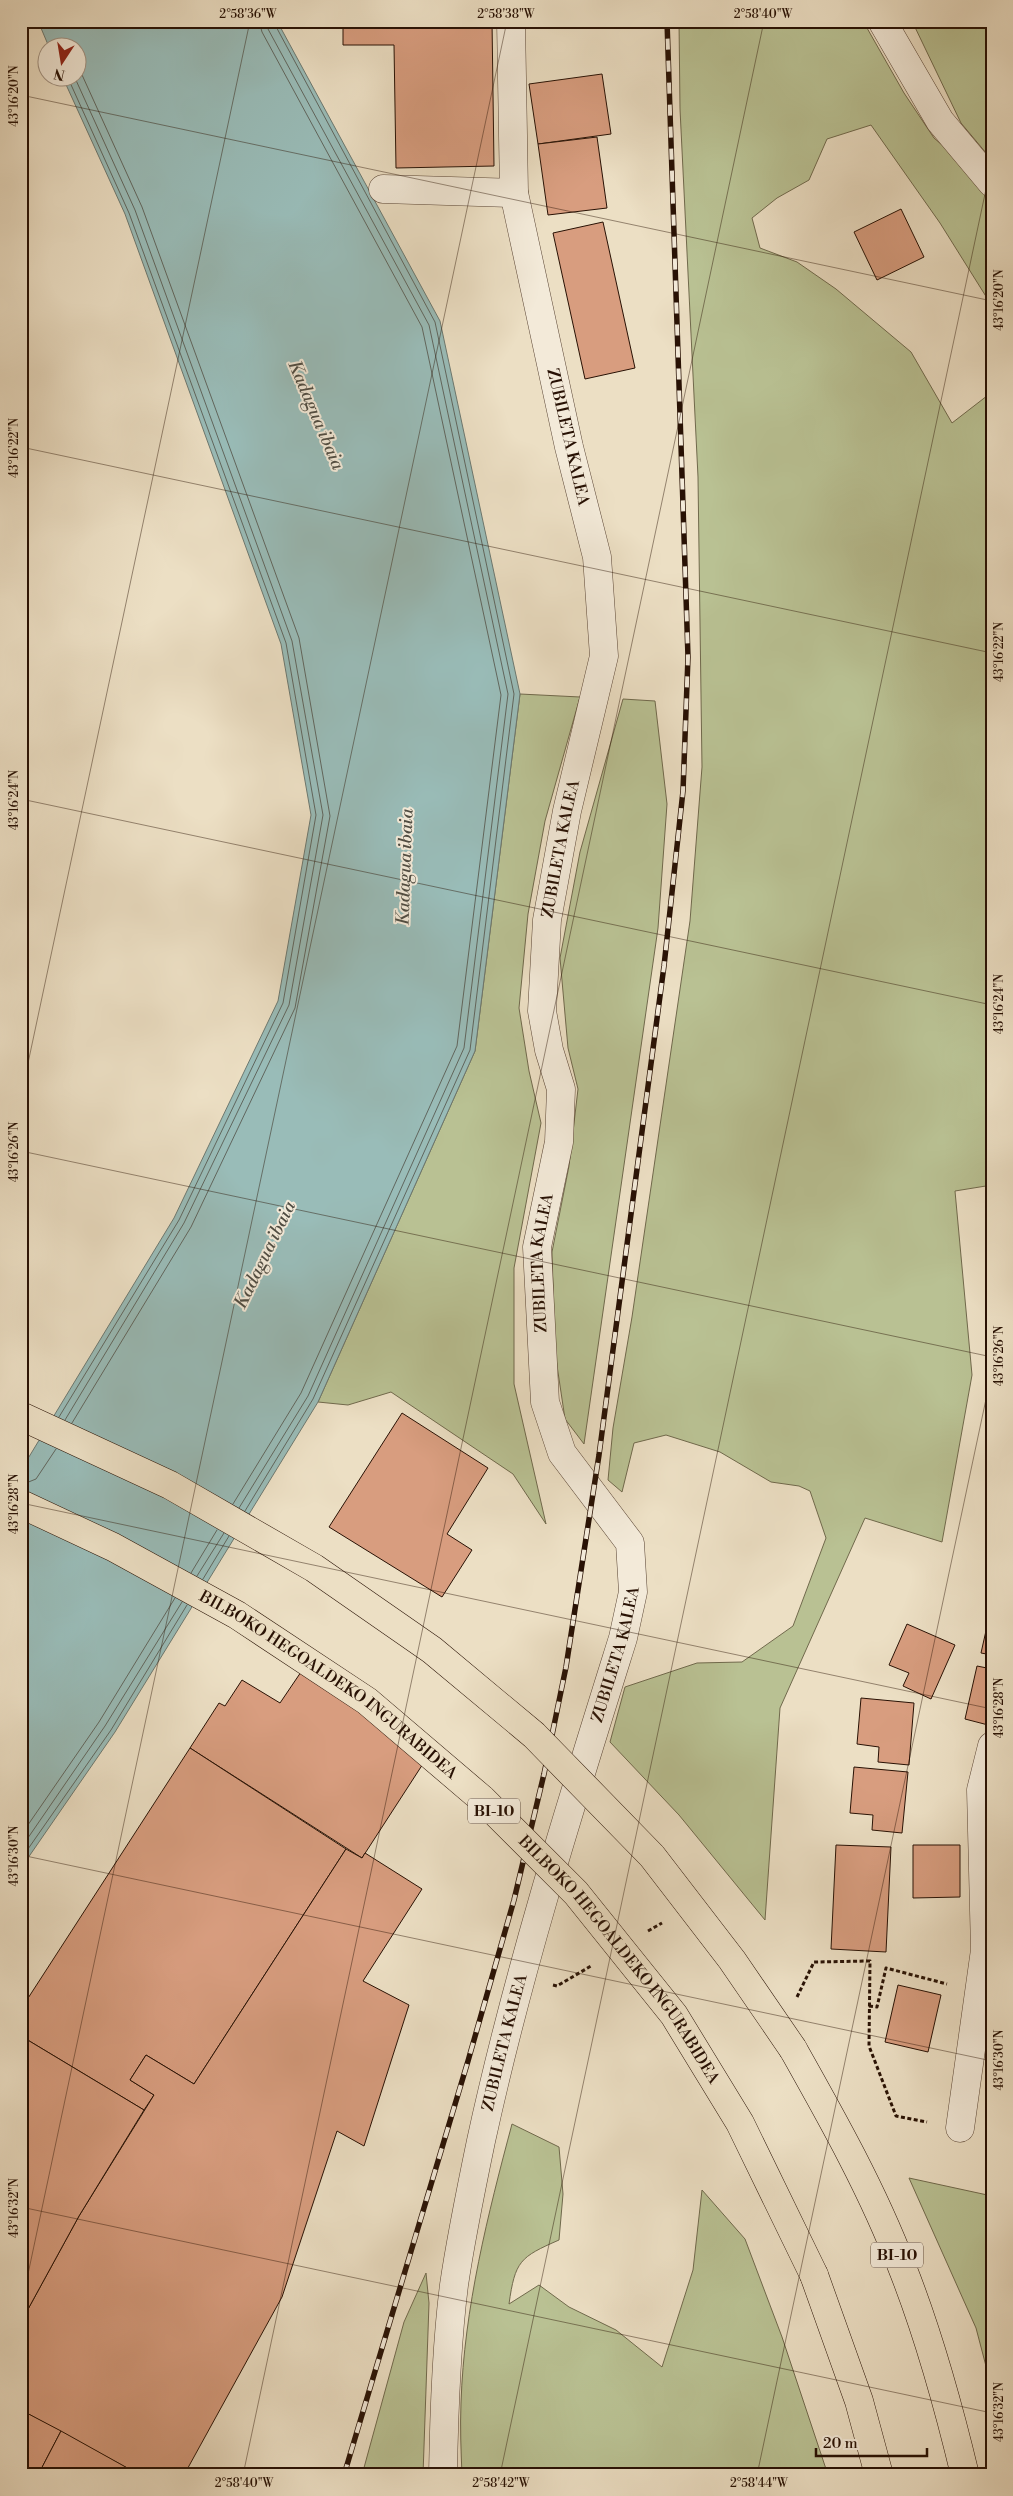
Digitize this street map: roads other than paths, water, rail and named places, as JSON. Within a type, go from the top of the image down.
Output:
[{"type":"highway","name":"BI-10","points":[[21,1416],[170,1485],[314,1568],[432,1650],[534,1734],[652,1856],[732,1960],[793,2050],[853,2157],[902,2267],[941,2380],[966,2475]]},
{"type":"highway","name":"BILBOKO HEGOALDEKO INGURABIDEA","points":[[21,1504],[113,1547],[237,1614],[367,1701],[482,1799],[576,1892],[674,2015],[740,2123],[814,2275],[859,2401],[878,2475]]},
{"type":"street","name":"ZUBILETA KALEA","points":[[443,2475],[445,2401],[454,2286],[492,2091],[520,1978],[623,1638],[633,1592],[630,1543],[562,1453],[545,1402],[537,1247],[559,1142],[561,1089],[549,1050],[542,1011],[547,920],[567,811],[604,656],[597,557],[569,448],[514,193],[511,21]]},
{"type":"street","points":[[882,21],[940,121],[992,184]]},
{"type":"street","points":[[383,189],[514,193]]},
{"type":"street","points":[[960,2128],[985,1950],[980,1790],[992,1746]]},
{"type":"water","name":"Kadagua ibaia","points":[[38,21],[277,21],[440,321],[520,694],[475,1051],[318,1402],[115,1732],[21,1868],[21,1470],[174,1218],[278,1001],[311,815],[281,644],[125,214],[68,88],[88,88],[88,38],[45,38]]},
{"type":"railway","points":[[344,2475],[468,2061],[514,1900],[544,1774],[566,1667],[599,1455],[664,966],[683,791],[688,657],[667,21]]}]
